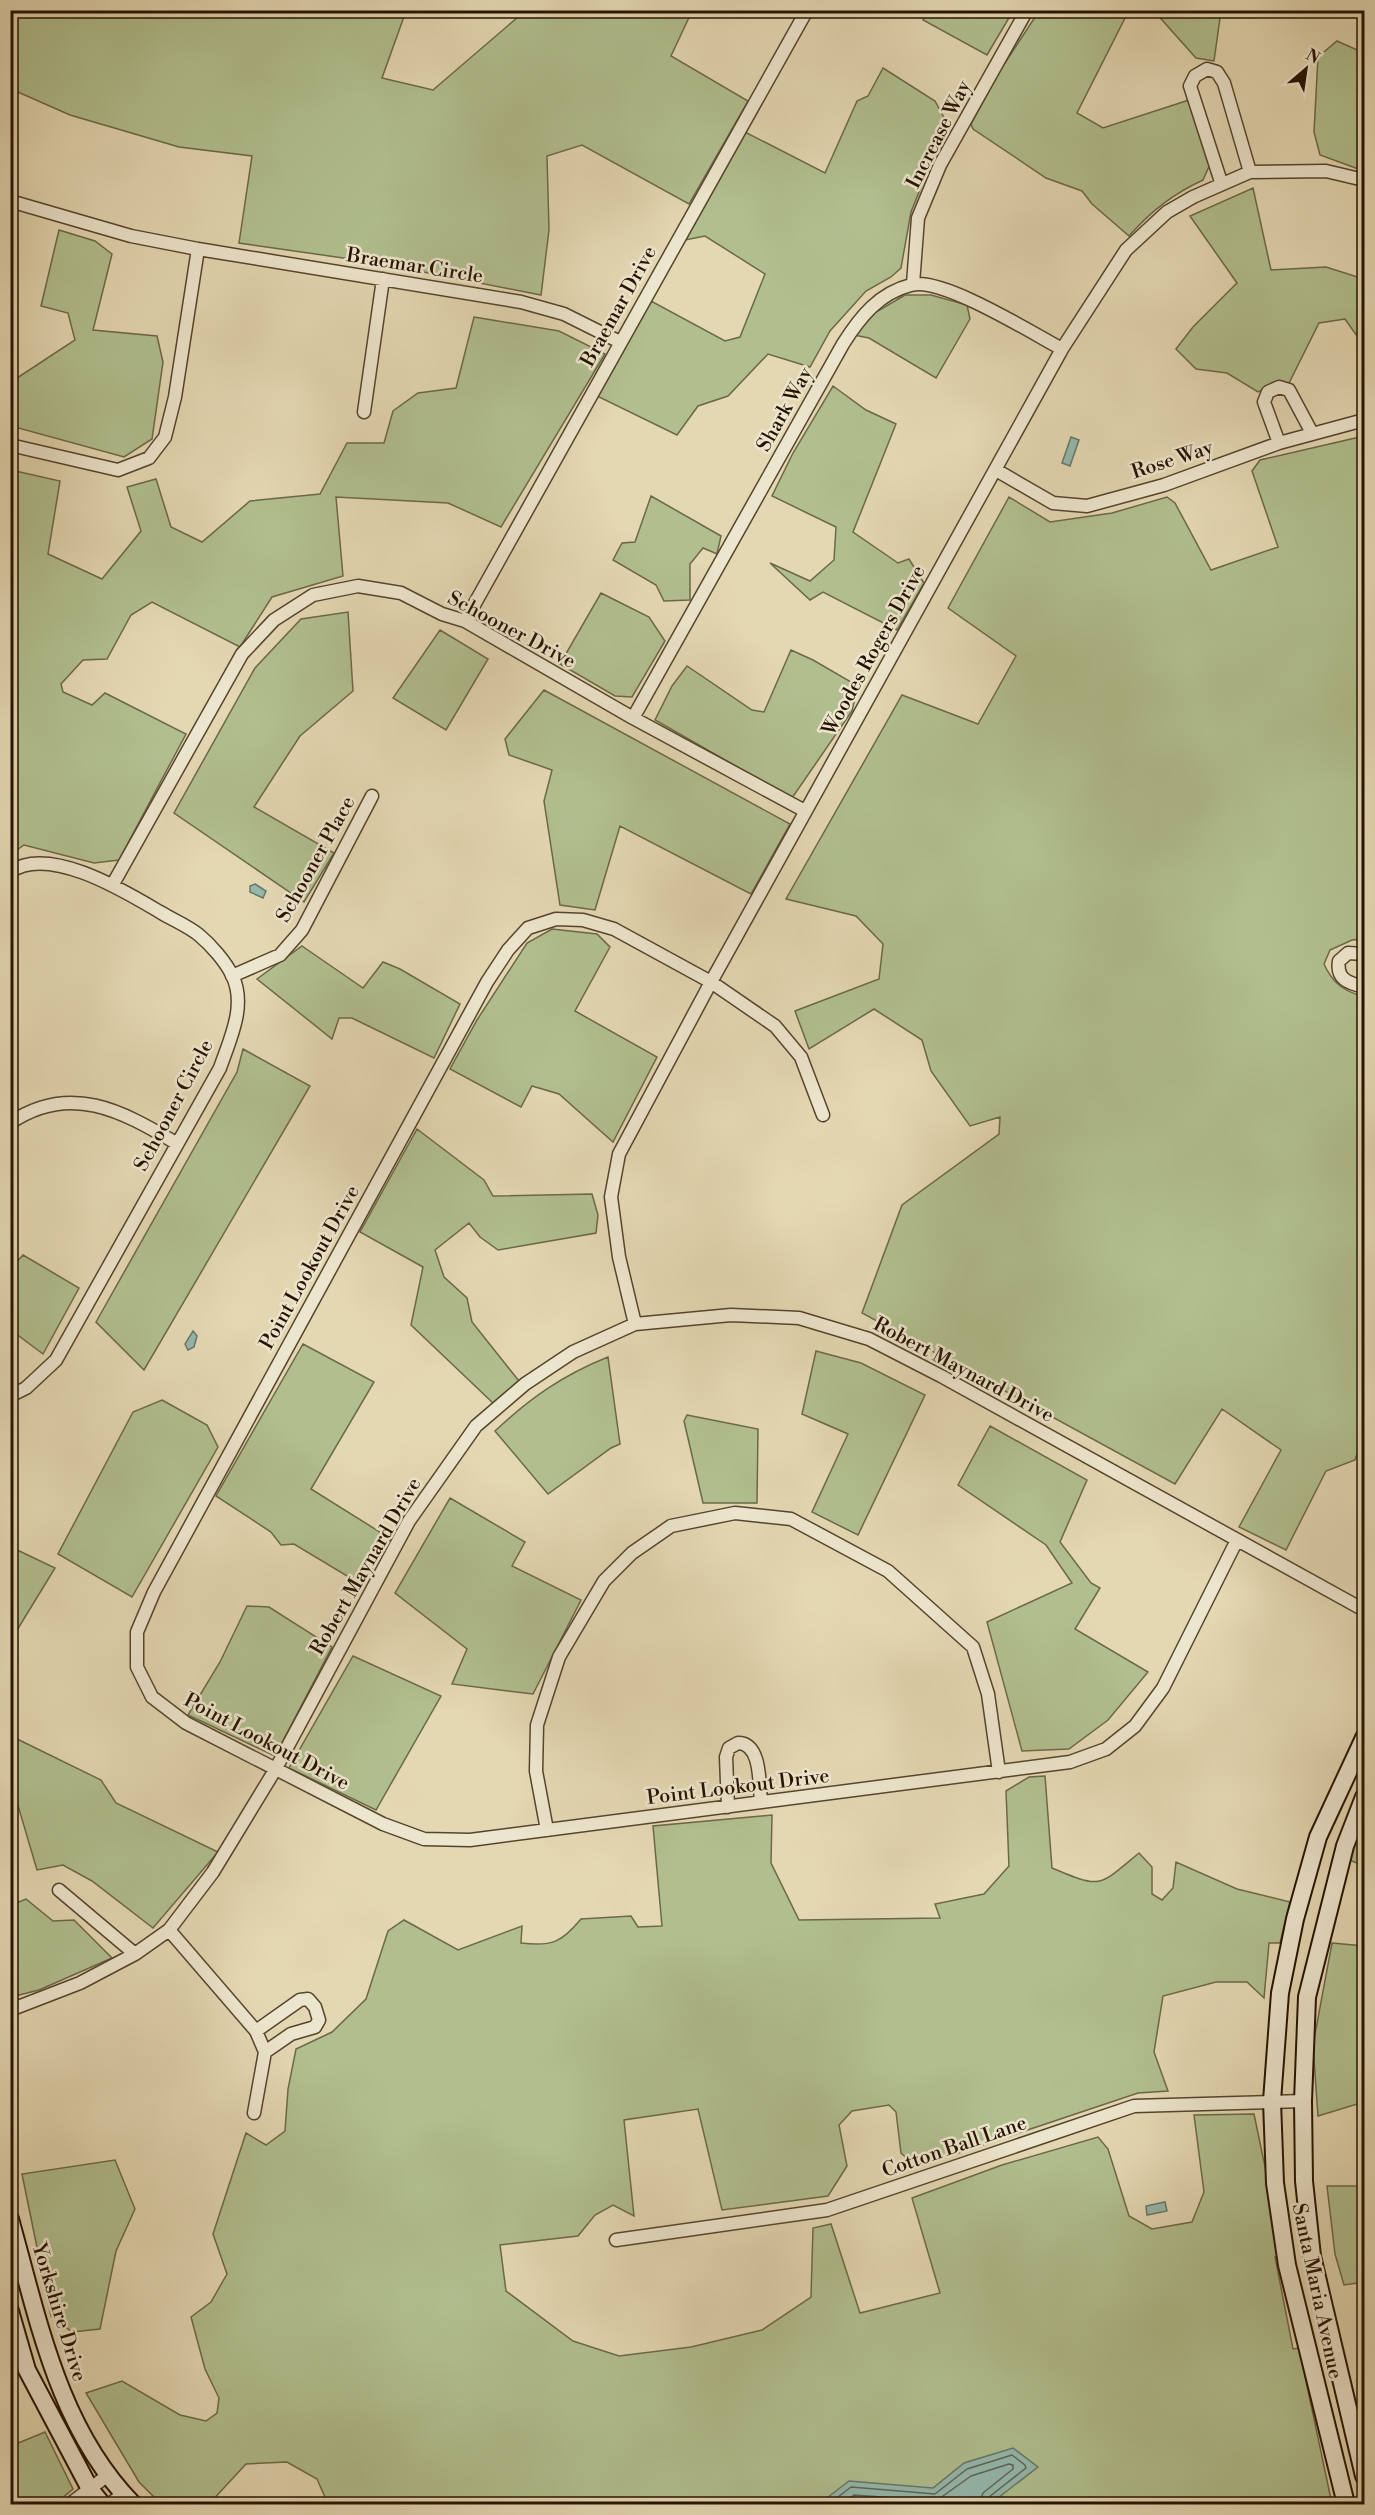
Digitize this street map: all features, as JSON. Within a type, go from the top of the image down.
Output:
[{"type":"street","name":"Braemar Drive","points":[[465,621],[807,10]]},
{"type":"street","name":"Increase Way","points":[[913,284],[918,218],[940,165],[1027,10]]},
{"type":"street","points":[[1221,182],[1190,86],[1196,76],[1207,69],[1217,72],[1224,83],[1250,172]]},
{"type":"street","name":"Woodes Rogers Drive","points":[[635,1324],[619,1257],[611,1197],[620,1154],[711,982],[1062,349],[1126,250],[1167,212],[1221,182],[1250,172],[1326,171],[1365,180]]},
{"type":"street","name":"Braemar Circle","points":[[10,201],[131,236],[522,302],[564,314],[620,342]]},
{"type":"street","points":[[10,445],[118,470],[149,458],[165,437],[175,397],[198,249]]},
{"type":"street","points":[[364,412],[383,279]]},
{"type":"street","points":[[913,284],[947,291],[972,300],[1062,349]]},
{"type":"street","name":"Shark Way","points":[[633,718],[860,318],[882,297],[913,284]]},
{"type":"street","points":[[1279,443],[1264,402],[1268,392],[1279,387],[1289,390],[1312,433]]},
{"type":"street","name":"Rose Way","points":[[996,470],[1053,503],[1087,506],[1164,485],[1279,443],[1365,420]]},
{"type":"street","name":"Schooner Drive","points":[[113,884],[242,654],[274,620],[314,595],[358,586],[401,593],[442,614],[465,621],[633,718],[805,811]]},
{"type":"street","name":"Schooner Place","points":[[232,976],[280,955],[302,930],[372,796]]},
{"type":"street","name":"Schooner Circle","points":[[10,872],[44,864],[73,869],[113,884],[200,936],[232,976],[238,999],[232,1035],[220,1068],[56,1360],[27,1388],[10,1396]]},
{"type":"street","name":"Point Lookout Drive","points":[[823,1115],[801,1057],[776,1026],[711,982],[614,929],[583,920],[556,919],[528,928],[508,950],[486,982],[154,1592],[137,1632],[137,1667],[152,1697],[186,1723],[276,1770],[383,1824],[424,1839],[470,1840],[1070,1762],[1106,1749],[1135,1726],[1163,1688],[1237,1540]]},
{"type":"street","points":[[1365,954],[1348,954],[1339,961],[1338,971],[1341,977],[1350,983],[1365,987]]},
{"type":"street","points":[[10,1123],[50,1104],[91,1103],[131,1116],[176,1143]]},
{"type":"street","name":"Robert Maynard Drive","points":[[10,2010],[80,1983],[135,1954],[169,1930],[213,1872],[276,1770],[409,1521],[477,1426],[525,1384],[564,1358],[635,1324],[731,1315],[799,1318],[869,1339],[1365,1610]]},
{"type":"street","points":[[547,1830],[536,1771],[537,1725],[559,1657],[604,1581],[632,1553],[672,1526],[735,1513],[791,1519],[888,1571],[973,1647],[988,1694],[999,1772]]},
{"type":"street","name":"Santa Maria Avenue","points":[[1346,2505],[1287,2265],[1275,2183],[1272,2101],[1280,1993],[1295,1918],[1318,1837],[1365,1738]]},
{"type":"street","points":[[728,1807],[727,1752],[738,1743],[747,1744],[754,1752],[761,1802]]},
{"type":"street","name":"Santa Maria Avenue","points":[[1365,1797],[1345,1846],[1307,1997],[1303,2101],[1304,2181],[1312,2256],[1341,2380],[1358,2421],[1365,2475]]},
{"type":"street","points":[[60,1890],[135,1954]]},
{"type":"street","points":[[169,1930],[256,2031],[265,2052],[254,2113]]},
{"type":"street","points":[[1280,1993],[1307,1997]]},
{"type":"street","points":[[256,2031],[300,2000],[308,1999],[315,2007],[319,2020],[315,2027],[291,2034],[265,2052]]},
{"type":"street","name":"Cotton Ball Lane","points":[[616,2240],[827,2210],[1134,2106],[1303,2101]]},
{"type":"street","name":"Yorkshire Drive","points":[[10,2219],[60,2389],[80,2429],[122,2501]]},
{"type":"street","points":[[1287,2265],[1312,2256]]},
{"type":"street","points":[[10,2311],[27,2370],[90,2489],[102,2505]]},
{"type":"street","points":[[1316,2385],[1341,2380]]},
{"type":"street","points":[[70,2505],[108,2475]]},
{"type":"green space","points":[[928,10],[1013,11],[987,55],[923,20]]},
{"type":"green space","points":[[11,11],[406,11],[382,78],[433,90],[525,11],[692,11],[671,56],[748,101],[689,204],[582,145],[547,156],[549,230],[541,295],[378,263],[239,243],[252,156],[179,147],[70,115],[11,89]]},
{"type":"green space","points":[[1039,11],[1119,11],[1125,18],[1077,113],[1103,128],[1189,100],[1211,162],[1203,180],[1163,204],[1129,236],[1092,204],[1082,191],[1046,178],[973,129],[971,124],[1001,69]]},
{"type":"green space","points":[[1154,11],[1221,11],[1214,61],[1196,58]]},
{"type":"green space","points":[[1337,41],[1364,53],[1364,159],[1361,170],[1320,155],[1314,132],[1318,57]]},
{"type":"green space","points":[[883,68],[935,101],[947,123],[911,212],[901,268],[891,277],[866,291],[830,331],[810,367],[768,354],[728,396],[698,406],[677,435],[597,396],[651,301],[725,341],[740,337],[765,274],[705,236],[685,240],[745,132],[825,173],[857,101],[868,96]]},
{"type":"green space","points":[[1253,188],[1271,270],[1326,267],[1364,279],[1364,346],[1345,319],[1319,323],[1289,383],[1275,384],[1258,392],[1227,373],[1196,369],[1176,349],[1193,327],[1237,283],[1190,216]]},
{"type":"green space","points":[[59,230],[95,241],[112,254],[93,330],[157,336],[163,362],[152,439],[124,457],[11,426],[11,382],[75,340],[68,313],[41,306]]},
{"type":"green space","points":[[905,295],[931,295],[967,305],[970,319],[936,378],[869,338],[854,335],[876,312]]},
{"type":"green space","points":[[474,317],[559,331],[605,354],[501,527],[448,503],[336,497],[343,576],[272,597],[240,647],[152,602],[131,615],[107,659],[83,660],[61,684],[63,692],[92,705],[105,693],[186,734],[119,860],[94,863],[24,845],[11,854],[11,470],[60,481],[48,554],[102,579],[141,531],[127,487],[156,479],[171,527],[202,542],[250,501],[320,494],[347,443],[384,443],[393,411],[418,393],[456,388]]},
{"type":"green space","points":[[833,386],[866,410],[896,424],[853,532],[898,563],[909,559],[924,583],[897,630],[823,592],[810,600],[770,563],[810,581],[834,560],[836,527],[772,496],[793,453]]},
{"type":"green space","points":[[1364,436],[1364,939],[1352,940],[1330,950],[1324,964],[1331,977],[1340,986],[1364,997],[1364,1448],[1360,1446],[1355,1460],[1326,1471],[1286,1550],[1239,1527],[1281,1450],[1222,1409],[1175,1484],[862,1313],[902,1205],[999,1134],[1000,1117],[970,1126],[931,1071],[922,1040],[874,1009],[809,1049],[795,1011],[879,979],[883,944],[856,916],[786,899],[902,695],[978,724],[1016,656],[948,608],[1009,497],[1050,522],[1112,513],[1167,497],[1175,503],[1211,570],[1278,547],[1252,471],[1260,460]]},
{"type":"green space","points":[[651,496],[721,536],[717,554],[703,548],[690,564],[690,600],[664,601],[656,585],[613,560],[622,543],[635,542]]},
{"type":"green space","points":[[601,593],[649,617],[665,641],[632,697],[615,696],[560,664]]},
{"type":"green space","points":[[348,612],[353,691],[300,736],[254,807],[334,853],[304,902],[174,813],[255,668],[301,619]]},
{"type":"green space","points":[[440,630],[488,659],[446,730],[393,698]]},
{"type":"green space","points":[[791,650],[858,686],[852,711],[792,798],[655,720],[672,686],[687,666],[752,710],[764,712]]},
{"type":"green space","points":[[544,690],[790,824],[751,894],[620,826],[595,910],[560,905],[544,801],[552,770],[509,755],[505,739]]},
{"type":"green space","points":[[552,929],[597,934],[610,947],[575,1011],[657,1057],[613,1142],[559,1094],[532,1086],[521,1107],[450,1069],[477,1020],[527,943]]},
{"type":"green space","points":[[302,946],[363,988],[383,962],[400,969],[460,1004],[434,1058],[352,1018],[339,1018],[332,1039],[257,979]]},
{"type":"green space","points":[[243,1049],[310,1086],[144,1370],[96,1322],[237,1072]]},
{"type":"green space","points":[[417,1129],[484,1180],[493,1196],[592,1194],[598,1215],[596,1233],[498,1250],[480,1237],[469,1223],[435,1250],[444,1277],[467,1298],[472,1322],[519,1381],[493,1403],[411,1325],[423,1267],[360,1232]]},
{"type":"green space","points":[[23,1255],[79,1288],[43,1354],[11,1330],[11,1268]]},
{"type":"green space","points":[[303,1344],[374,1382],[311,1489],[391,1539],[362,1585],[294,1544],[281,1545],[271,1532],[216,1496]]},
{"type":"green space","points":[[816,1351],[861,1363],[925,1395],[858,1535],[812,1512],[848,1434],[802,1414]]},
{"type":"green space","points":[[608,1357],[620,1444],[611,1448],[548,1494],[495,1431],[548,1388]]},
{"type":"green space","points":[[162,1400],[207,1425],[218,1447],[132,1597],[58,1554],[133,1412]]},
{"type":"green space","points":[[687,1415],[758,1429],[757,1503],[703,1503],[684,1421]]},
{"type":"green space","points":[[990,1426],[1087,1480],[1060,1542],[1091,1583],[1100,1588],[1075,1629],[1148,1672],[1108,1720],[1069,1749],[1022,1751],[987,1622],[1072,1583],[1046,1545],[958,1485]]},
{"type":"green space","points":[[450,1498],[525,1542],[512,1566],[581,1600],[533,1694],[452,1684],[467,1649],[395,1593]]},
{"type":"green space","points":[[11,1547],[55,1568],[11,1640]]},
{"type":"green space","points":[[247,1606],[269,1607],[332,1647],[275,1756],[188,1715],[220,1662]]},
{"type":"green space","points":[[353,1656],[441,1696],[376,1810],[289,1768]]},
{"type":"green space","points":[[11,1736],[101,1780],[116,1803],[218,1852],[153,1928],[92,1881],[63,1865],[37,1870],[11,1782]]},
{"type":"green space","points":[[1045,1776],[1052,1868],[1081,1879],[1099,1881],[1115,1873],[1139,1853],[1152,1867],[1152,1894],[1162,1900],[1173,1888],[1176,1862],[1237,1889],[1290,1902],[1280,1943],[1269,1943],[1264,1998],[1247,1982],[1216,1982],[1163,1996],[1154,2052],[1168,2091],[1138,2093],[917,2167],[901,2153],[896,2112],[889,2105],[852,2111],[839,2125],[847,2166],[828,2196],[722,2210],[698,2109],[624,2120],[634,2216],[613,2205],[595,2215],[578,2236],[500,2245],[506,2291],[573,2341],[619,2356],[691,2347],[762,2330],[811,2297],[813,2228],[831,2224],[860,2313],[940,2293],[912,2198],[1002,2165],[1098,2137],[1108,2149],[1129,2216],[1152,2229],[1192,2222],[1204,2192],[1194,2115],[1254,2114],[1283,2253],[1275,2257],[1293,2349],[1299,2348],[1332,2504],[746,2504],[732,2498],[731,2504],[328,2504],[317,2479],[287,2462],[246,2464],[209,2504],[161,2504],[139,2482],[86,2393],[122,2381],[180,2415],[206,2421],[217,2413],[219,2398],[205,2369],[191,2317],[211,2302],[227,2274],[213,2234],[246,2133],[266,2145],[285,2131],[288,2089],[296,2049],[332,2032],[366,1999],[388,1931],[404,1920],[458,1950],[522,1926],[521,1943],[549,1943],[562,1938],[581,1919],[631,1916],[638,1927],[662,1926],[653,1826],[772,1815],[771,1863],[799,1920],[940,1918],[935,1904],[984,1894],[1009,1866],[1006,1791],[1029,1777]]},
{"type":"green space","points":[[1364,1825],[1364,1866],[1347,1859]]},
{"type":"green space","points":[[26,1899],[53,1921],[74,1920],[112,1958],[39,1990],[11,1997],[11,1905]]},
{"type":"green space","points":[[1332,1943],[1364,1946],[1364,2102],[1318,2116],[1313,2045]]},
{"type":"green space","points":[[115,2160],[135,2209],[116,2251],[100,2329],[72,2332],[51,2316],[22,2174]]},
{"type":"green space","points":[[1327,2186],[1364,2186],[1364,2282],[1344,2285],[1335,2254]]},
{"type":"green space","points":[[45,2432],[73,2489],[55,2504],[11,2504],[11,2446]]},
{"type":"water","points":[[1071,437],[1079,440],[1070,466],[1062,463]]},
{"type":"water","points":[[255,884],[266,891],[263,898],[250,892],[250,886]]},
{"type":"water","points":[[193,1331],[197,1336],[194,1347],[188,1350],[185,1344]]},
{"type":"water","points":[[1165,2202],[1167,2211],[1147,2215],[1146,2206]]},
{"type":"water","points":[[1013,2448],[1038,2467],[990,2504],[819,2504],[849,2481],[933,2488],[964,2463]]}]
